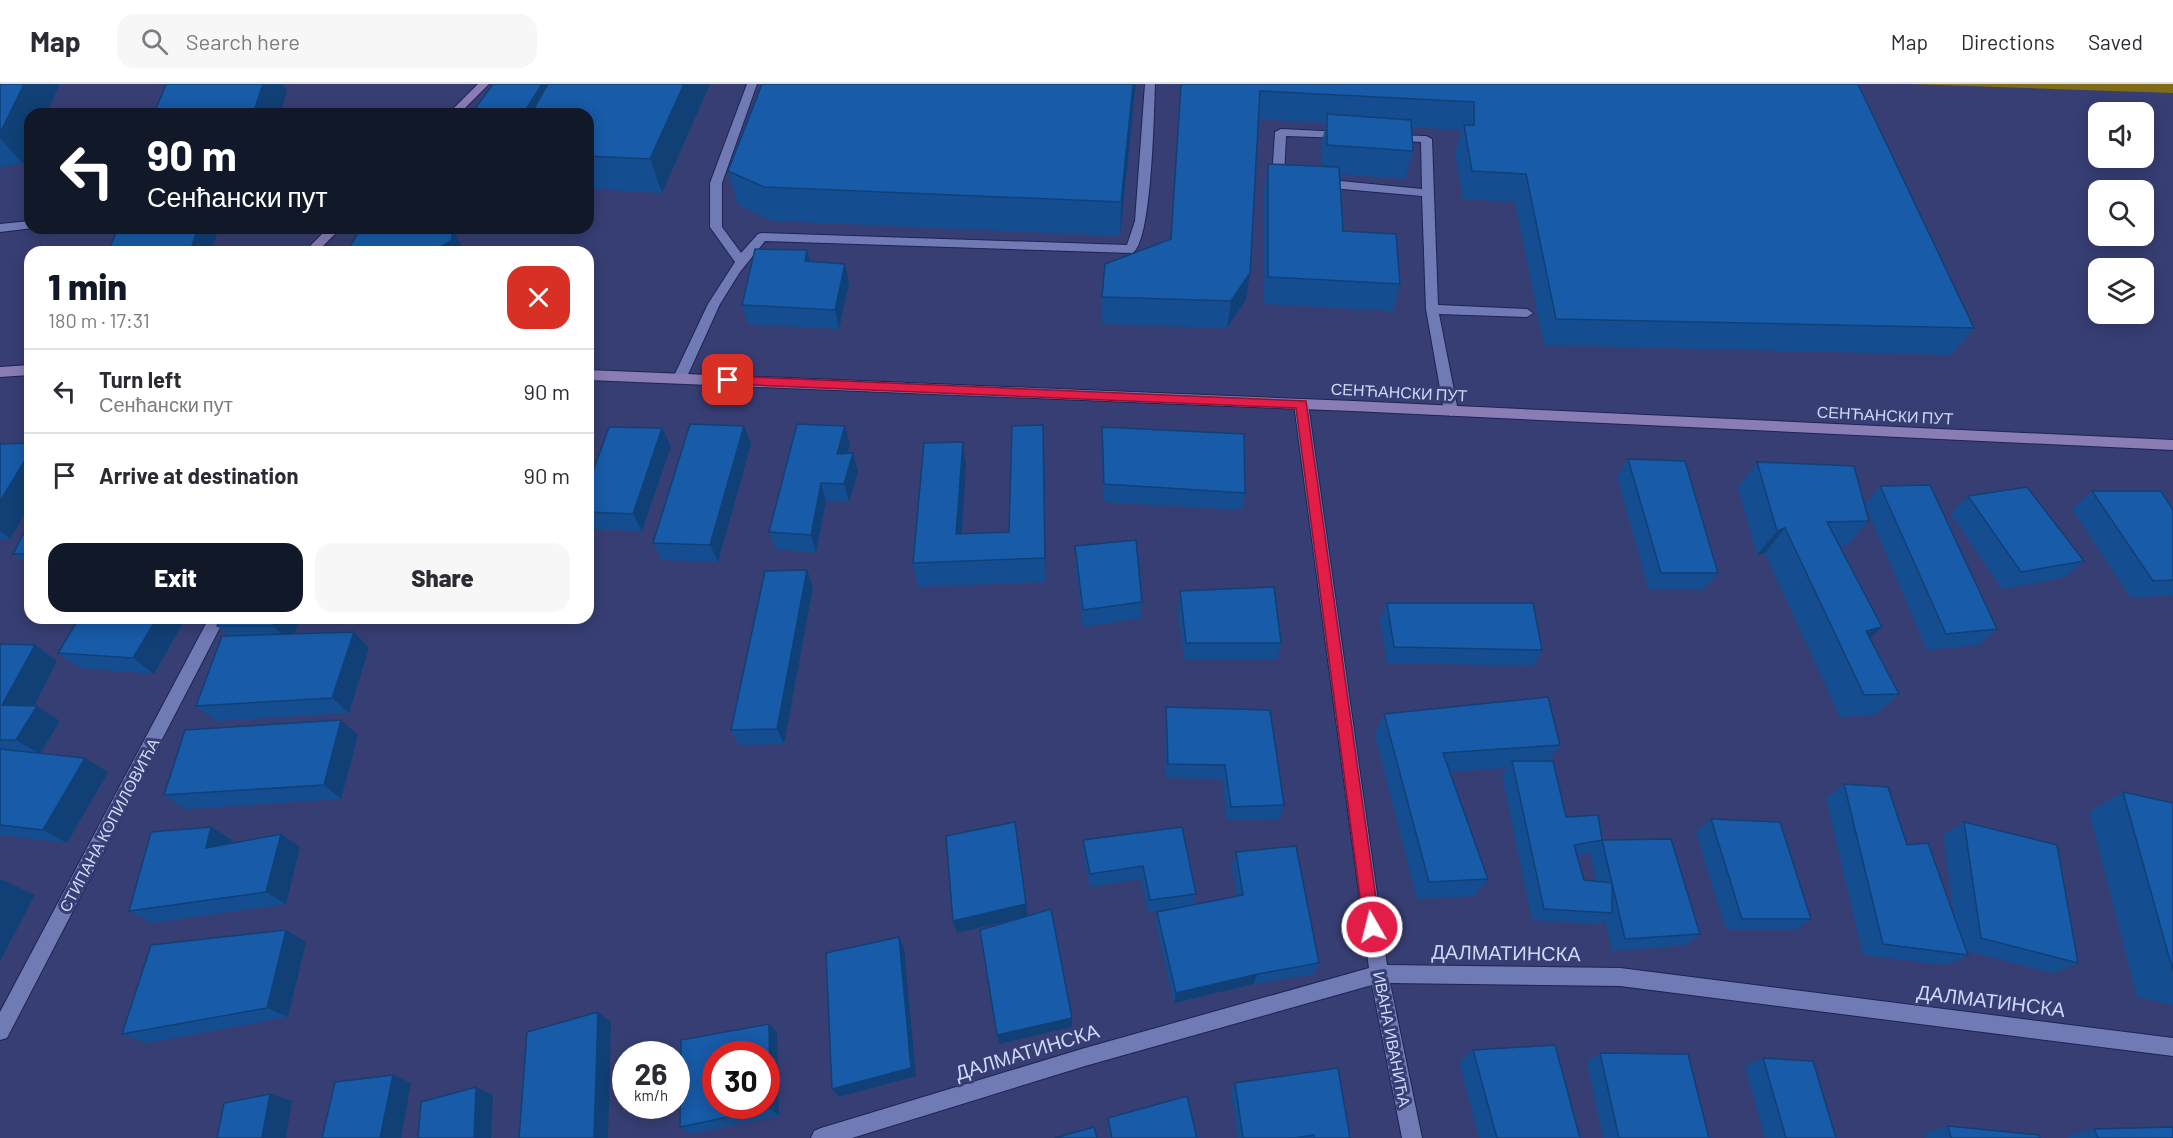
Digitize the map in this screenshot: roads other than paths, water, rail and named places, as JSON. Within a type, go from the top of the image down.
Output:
[{"type":"main road","points":[[459,108],[484,84]]},
{"type":"main road","points":[[316,246],[329,234]]},
{"type":"main road","points":[[0,372],[24,370]]},
{"type":"main road","name":"СЕНЋАНСКИ ПУТ","points":[[594,375],[1301,404],[2173,445]]},
{"type":"street","points":[[740,260],[716,227],[716,183],[752,84]]},
{"type":"street","points":[[680,378],[706,320],[740,260],[762,237],[1070,249],[1132,249],[1141,221],[1150,84]]},
{"type":"street","points":[[1290,180],[1278,179],[1281,132],[1359,136]]},
{"type":"street","points":[[1381,137],[1426,139],[1432,309],[1451,411]]},
{"type":"street","points":[[1312,183],[1428,193]]},
{"type":"street","points":[[0,228],[24,226]]},
{"type":"street","points":[[1432,309],[1527,313]]},
{"type":"street","name":"ИВАНА ИВАНИЋА","points":[[1301,404],[1379,974],[1412,1138]]},
{"type":"street","name":"СТИПАНА КОПИЛОВИЋА","points":[[0,1031],[214,624]]},
{"type":"street","name":"ДАЛМАТИНСКА","points":[[821,1138],[1085,1057],[1379,974],[1620,977],[2173,1047]]}]
